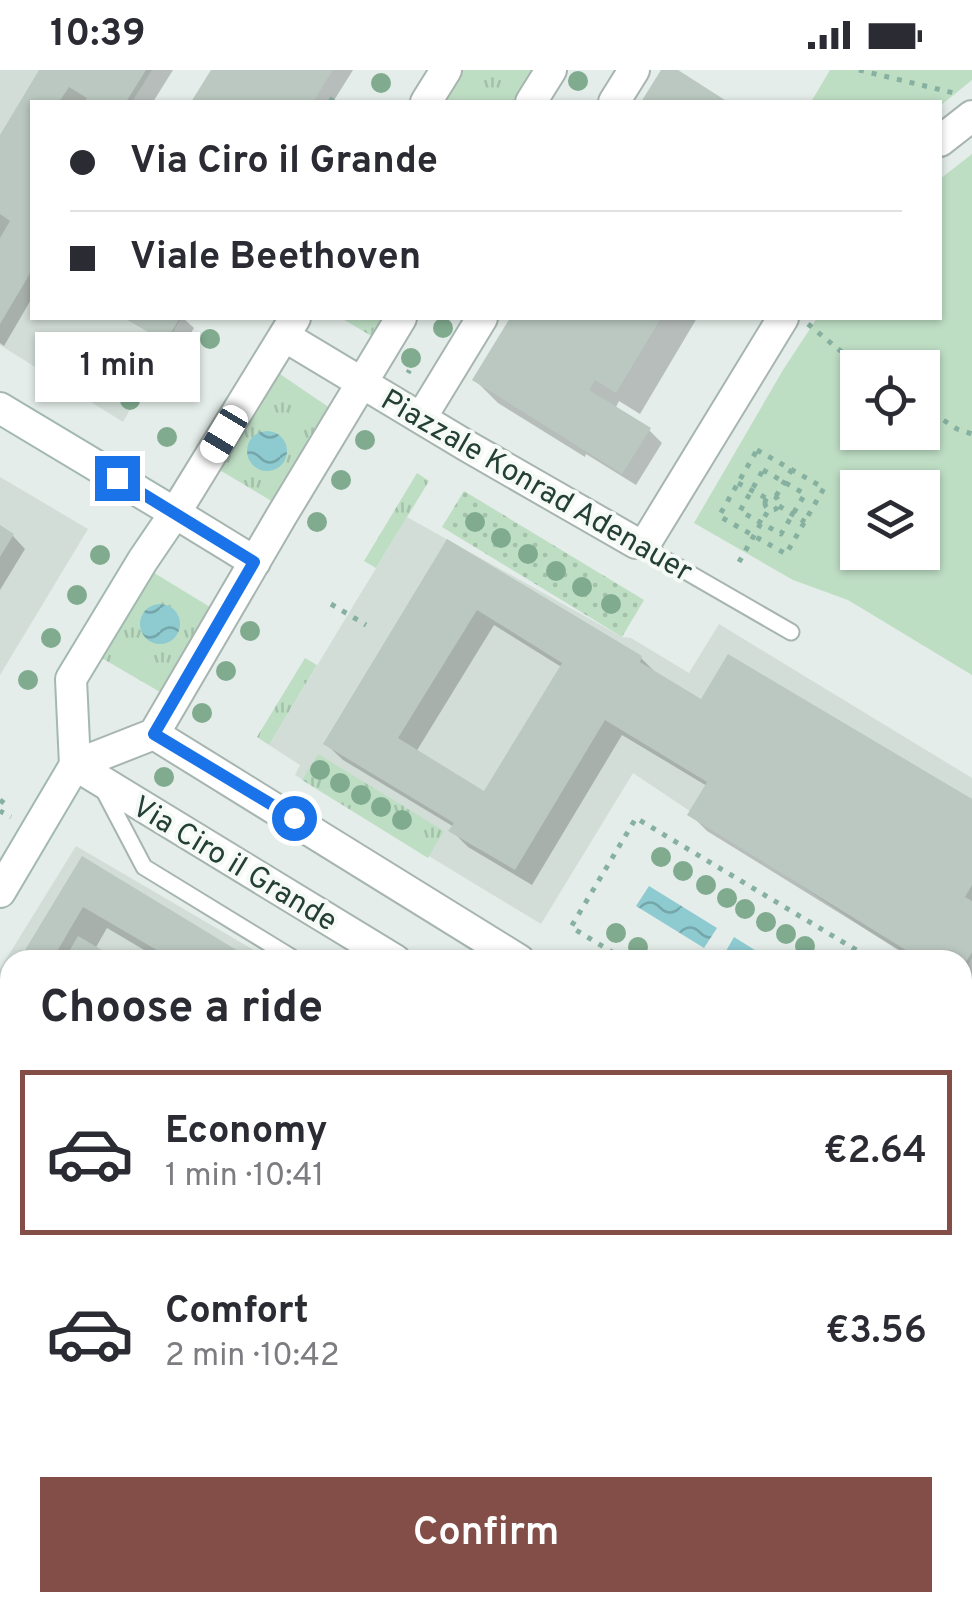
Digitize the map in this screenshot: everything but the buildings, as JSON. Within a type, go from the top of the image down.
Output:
[{"type":"street","points":[[427,100],[446,70]]},
{"type":"street","points":[[532,100],[551,70]]},
{"type":"street","points":[[615,100],[634,70]]},
{"type":"street","points":[[942,139],[963,104]]},
{"type":"street","points":[[0,892],[87,773],[154,734],[400,320]]},
{"type":"street","points":[[421,418],[481,320]]},
{"type":"street","points":[[636,543],[648,539],[795,320]]},
{"type":"street","points":[[87,773],[72,679],[289,327]]},
{"type":"street","name":"Piazzale Konrad Adenauer","points":[[289,327],[362,383],[636,543]]},
{"type":"street","points":[[0,408],[254,562]]},
{"type":"street","points":[[154,734],[262,799],[473,948]]},
{"type":"street","name":"Via Ciro il Grande","points":[[87,773],[379,950]]},
{"type":"lane","name":"Piazzale Konrad Adenauer","points":[[636,543],[792,632]]},
{"type":"lane","points":[[87,773],[144,867],[280,950]]},
{"type":"path","points":[[860,70],[963,104]]},
{"type":"path","points":[[795,320],[840,350]]},
{"type":"path","points":[[940,418],[972,434]]},
{"type":"path","points":[[758,450],[792,470],[824,488],[786,554],[719,516],[758,450]]},
{"type":"path","points":[[763,470],[784,482],[805,494],[781,534],[740,511],[763,470]]},
{"type":"path","points":[[778,506],[776,496],[792,470]]},
{"type":"path","points":[[738,483],[766,498]]},
{"type":"path","points":[[766,498],[776,496]]},
{"type":"path","points":[[766,498],[768,510]]},
{"type":"path","points":[[778,506],[805,522]]},
{"type":"path","points":[[768,510],[778,506]]},
{"type":"path","points":[[739,562],[768,510]]},
{"type":"path","points":[[330,604],[366,624]]},
{"type":"path","points":[[0,800],[4,803],[0,810],[11,816]]},
{"type":"path","points":[[608,950],[570,928],[636,818],[856,950]]},
{"type":"shaded area","points":[[0,70],[152,70],[133,100],[30,100],[30,320],[180,320],[123,422],[0,345]]},
{"type":"shaded area","points":[[0,477],[88,529],[0,675]]},
{"type":"shaded area","points":[[407,517],[689,673],[719,624],[972,778],[972,950],[897,950],[633,773],[541,924],[295,775],[300,765],[269,745]]},
{"type":"shaded area","points":[[76,846],[254,950],[12,950]]},
{"type":"green space","points":[[459,70],[539,70],[520,100],[440,100]]},
{"type":"green space","points":[[830,70],[972,70],[972,80],[942,104],[942,100],[812,100]]},
{"type":"green space","points":[[972,154],[972,675],[848,600],[793,580],[694,523],[816,320],[942,320],[942,177]]},
{"type":"green space","points":[[344,320],[384,320],[373,337]]},
{"type":"green space","points":[[277,372],[330,408],[273,502],[218,469]]},
{"type":"green space","points":[[417,473],[429,481],[376,568],[364,561]]},
{"type":"green space","points":[[464,491],[644,600],[622,637],[442,527]]},
{"type":"green space","points":[[151,571],[210,607],[160,692],[100,657]]},
{"type":"green space","points":[[305,658],[317,665],[269,745],[257,737]]},
{"type":"green space","points":[[318,754],[444,831],[428,858],[302,780]]},
{"type":"water","points":[[267,431],[281,437],[287,451],[281,465],[267,471],[253,465],[247,451],[253,437]]},
{"type":"water","points":[[160,604],[174,610],[180,624],[174,638],[160,644],[146,638],[140,624],[146,610]]},
{"type":"water","points":[[649,886],[717,928],[704,948],[636,906]]},
{"type":"water","points":[[734,937],[755,950],[727,950]]},
{"type":"route","points":[[117,478],[254,562],[154,734],[294,818]]}]
